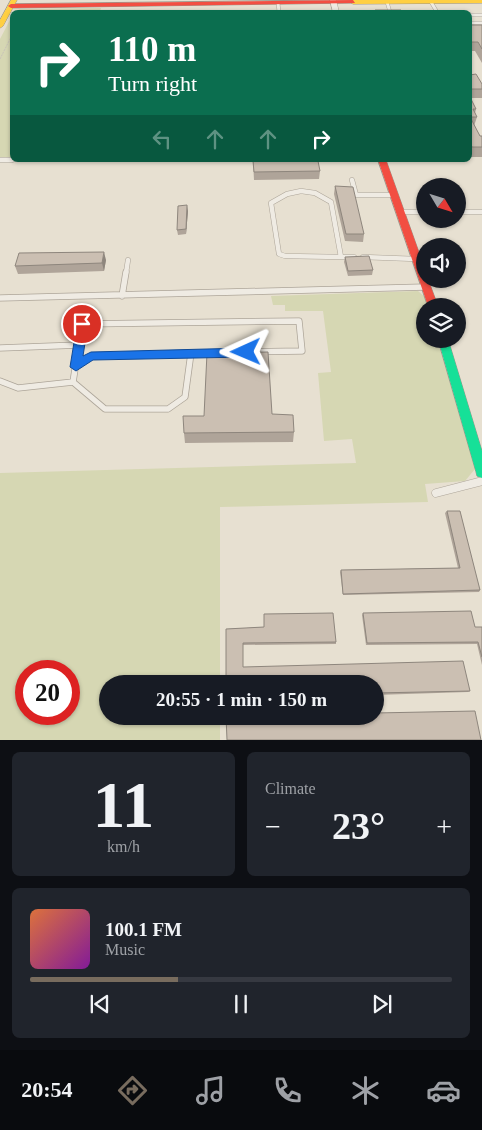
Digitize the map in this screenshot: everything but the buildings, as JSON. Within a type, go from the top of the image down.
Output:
[{"type":"street","points":[[0,26],[12,3],[241,2],[279,8],[308,2],[389,7],[431,2],[478,1]]},
{"type":"street","points":[[383,162],[393,195],[416,253]]},
{"type":"street","points":[[445,348],[482,472]]},
{"type":"lane","points":[[431,2],[436,10]]},
{"type":"lane","points":[[352,180],[356,195],[393,195]]},
{"type":"lane","points":[[340,257],[331,202],[321,194],[303,190],[287,192],[271,203],[279,254],[285,256],[340,257],[416,258]]},
{"type":"lane","points":[[400,212],[416,212]]},
{"type":"lane","points":[[466,212],[482,212]]},
{"type":"lane","points":[[122,296],[128,260]]},
{"type":"lane","points":[[0,298],[416,287]]},
{"type":"lane","points":[[73,382],[82,324],[299,321],[302,351],[237,352]]},
{"type":"lane","points":[[0,348],[79,345]]},
{"type":"lane","points":[[0,381],[18,388],[73,382],[105,409],[168,409],[186,397],[191,353]]},
{"type":"lane","points":[[76,367],[91,356],[218,353]]},
{"type":"lane","points":[[436,493],[482,480]]},
{"type":"path","points":[[0,59],[10,39]]},
{"type":"green space","points":[[101,8],[100,10],[18,10]]},
{"type":"green space","points":[[10,20],[10,157],[0,157],[0,39]]},
{"type":"green space","points":[[418,291],[425,298],[416,298],[416,348],[440,348],[475,469],[465,481],[425,484],[428,502],[220,507],[220,675],[99,675],[99,725],[220,725],[220,740],[0,740],[0,473],[356,463],[352,439],[324,441],[318,373],[331,372],[323,311],[285,311],[285,305],[273,305],[271,296]]},
{"type":"traffic: fast","points":[[446,348],[482,472]]},
{"type":"traffic: slow","points":[[0,26],[14,0]]},
{"type":"traffic: slow","points":[[353,2],[482,1]]},
{"type":"traffic: jam","points":[[11,6],[353,2]]},
{"type":"traffic: jam","points":[[383,162],[430,298]]},
{"type":"route","points":[[82,324],[76,367],[91,356],[246,352]]}]
